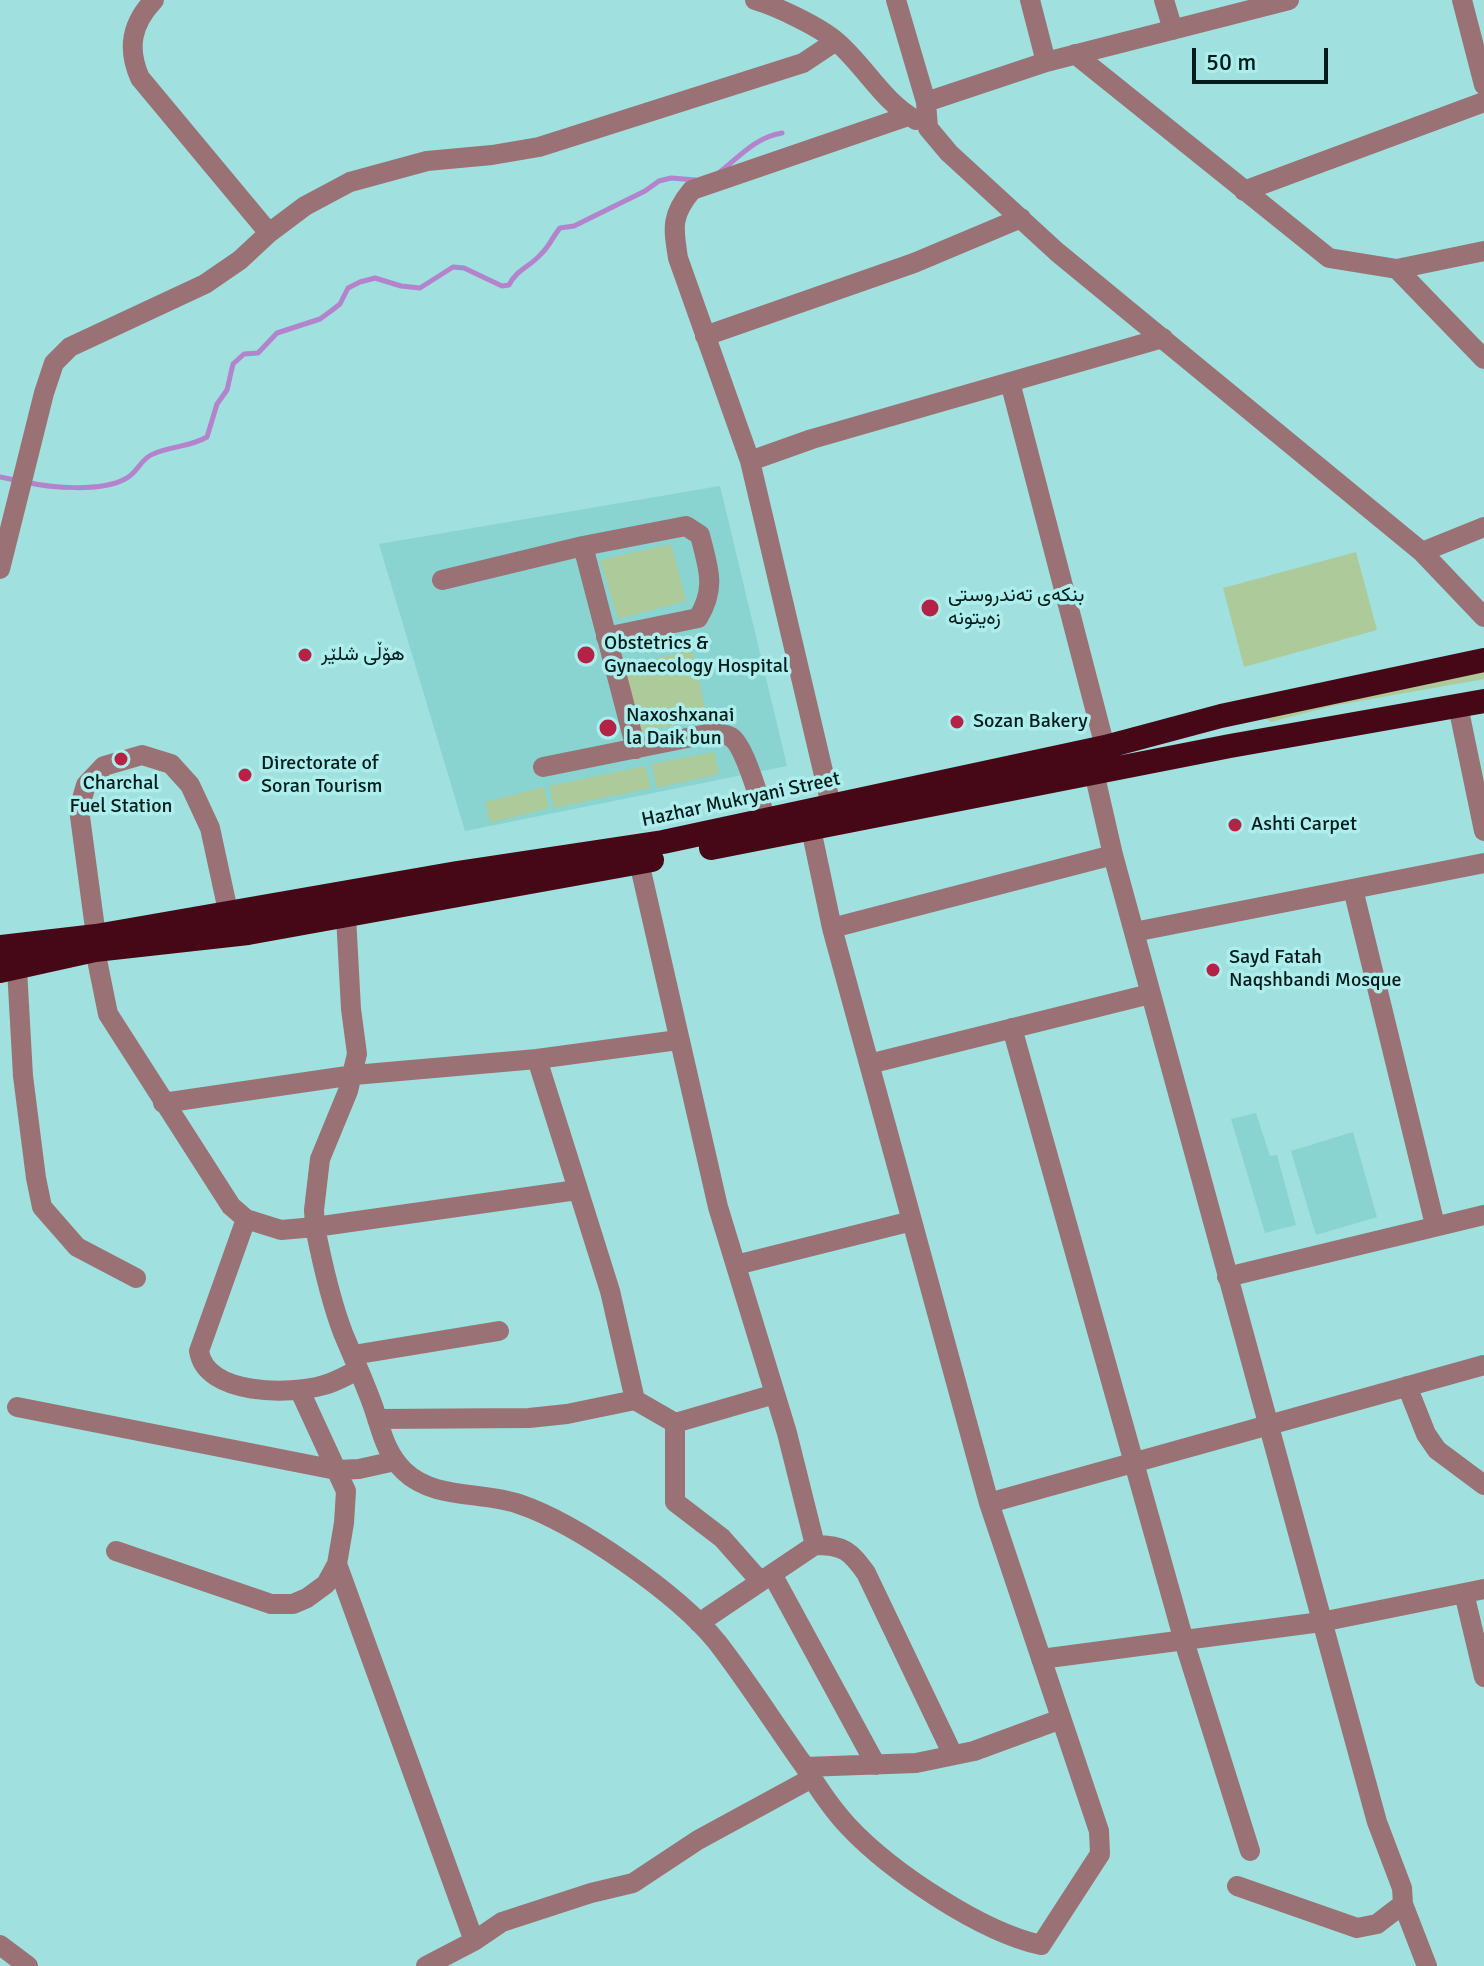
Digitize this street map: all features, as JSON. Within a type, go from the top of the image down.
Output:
[{"type":"highway","name":"Hazhar Mukryani Street","points":[[9,970],[96,943],[228,911],[663,842],[1105,747],[1221,716],[1484,660]]},
{"type":"highway","name":"Hazhar Mukryani Street","points":[[0,947],[248,933],[639,862],[1230,746],[1484,701]]},
{"type":"highway","points":[[1221,716],[1230,746]]},
{"type":"street","points":[[154,0],[134,31],[131,58],[140,78],[269,233]]},
{"type":"street","points":[[755,0],[774,5],[836,41],[898,108],[928,128],[949,153],[1021,218],[1422,552],[1484,617]]},
{"type":"street","points":[[896,0],[926,102],[928,128]]},
{"type":"street","points":[[1030,0],[1046,62]]},
{"type":"street","points":[[1164,0],[1173,30]]},
{"type":"street","points":[[926,102],[1046,62],[1289,0]]},
{"type":"street","points":[[1462,0],[1484,85]]},
{"type":"street","points":[[0,569],[44,393],[54,363],[70,347],[205,284],[240,260],[305,206],[350,182],[427,161],[539,147],[803,63],[836,41]]},
{"type":"street","points":[[1075,54],[1329,258],[1397,269],[1484,251]]},
{"type":"street","points":[[1244,191],[1484,102]]},
{"type":"street","points":[[831,805],[750,461],[678,258],[673,227],[679,205],[692,190],[908,116]]},
{"type":"street","points":[[705,336],[914,263],[1021,218]]},
{"type":"street","points":[[1397,269],[1484,359]]},
{"type":"street","points":[[750,461],[812,439],[1163,338]]},
{"type":"street","points":[[1010,382],[1105,747]]},
{"type":"street","points":[[442,580],[583,546],[686,526],[700,535],[711,579],[708,602],[698,618],[606,637]]},
{"type":"street","points":[[1422,552],[1484,527]]},
{"type":"street","points":[[583,546],[636,749]]},
{"type":"street","points":[[1458,706],[1484,831]]},
{"type":"street","points":[[543,767],[712,733],[731,737],[739,748],[766,820]]},
{"type":"street","points":[[228,911],[210,828],[190,785],[171,764],[142,755],[104,766],[86,785],[79,809],[108,1014],[231,1206],[246,1219],[281,1230],[577,1190]]},
{"type":"street","points":[[1094,772],[1150,994],[1321,1622],[1377,1822],[1427,1966]]},
{"type":"street","points":[[346,916],[351,1009],[357,1054],[354,1075],[320,1159],[315,1227],[342,1330],[382,1436],[395,1461],[426,1487],[518,1503],[576,1530],[649,1581],[699,1623],[716,1642],[849,1828],[948,1904],[1019,1940],[1041,1945],[1100,1854],[1099,1831],[989,1503],[832,928],[811,829]]},
{"type":"street","points":[[832,928],[1113,855]]},
{"type":"street","points":[[639,862],[718,1207],[775,1394],[815,1545]]},
{"type":"street","points":[[1134,932],[1484,863]]},
{"type":"street","points":[[1353,889],[1435,1225]]},
{"type":"street","points":[[9,970],[42,1207],[77,1247],[136,1278]]},
{"type":"street","points":[[869,1064],[1150,994]]},
{"type":"street","points":[[1012,1028],[1184,1641],[1250,1851]]},
{"type":"street","points":[[163,1103],[354,1075],[537,1059],[678,1040]]},
{"type":"street","points":[[537,1059],[610,1291],[635,1400]]},
{"type":"street","points":[[1227,1277],[1484,1215]]},
{"type":"street","points":[[246,1219],[199,1351],[200,1359],[208,1370],[221,1379],[264,1392],[300,1391],[326,1385],[355,1362],[499,1331]]},
{"type":"street","points":[[736,1265],[912,1221]]},
{"type":"street","points":[[989,1503],[1484,1365]]},
{"type":"street","points":[[1407,1386],[1426,1434],[1437,1450],[1484,1485]]},
{"type":"street","points":[[116,1551],[271,1604],[293,1604],[326,1584],[337,1564],[346,1491],[300,1391]]},
{"type":"street","points":[[377,1419],[529,1418],[567,1414],[635,1400],[675,1423],[775,1394]]},
{"type":"street","points":[[17,1407],[336,1470],[359,1469],[395,1461]]},
{"type":"street","points":[[675,1423],[675,1502],[722,1538],[766,1578],[876,1765]]},
{"type":"street","points":[[699,1623],[815,1545],[833,1545],[851,1552],[866,1573],[953,1755]]},
{"type":"street","points":[[337,1564],[474,1941]]},
{"type":"street","points":[[1041,1659],[1321,1622],[1474,1591],[1484,1677]]},
{"type":"street","points":[[426,1966],[474,1941],[502,1922],[633,1883],[808,1772],[916,1763],[974,1751],[1061,1719]]},
{"type":"street","points":[[1237,1886],[1357,1928],[1377,1924],[1403,1904]]},
{"type":"street","points":[[0,1945],[28,1966]]},
{"type":"shaded area","name":"Obstetrics & Gynaecology Hospital","points":[[720,486],[787,766],[465,831],[379,544]]},
{"type":"shaded area","points":[[1256,1113],[1270,1156],[1277,1155],[1296,1225],[1265,1233],[1231,1119]]},
{"type":"shaded area","points":[[1353,1132],[1377,1217],[1316,1235],[1291,1151]]},
{"type":"green space","points":[[671,544],[686,601],[618,619],[600,560]]},
{"type":"green space","points":[[1356,552],[1377,630],[1244,667],[1223,588]]},
{"type":"green space","points":[[692,650],[707,717],[639,733],[623,666]]},
{"type":"green space","points":[[1484,665],[1484,679],[1332,706],[1271,722],[1265,718]]},
{"type":"green space","points":[[714,752],[719,774],[657,788],[651,764]]},
{"type":"green space","points":[[645,766],[651,788],[554,808],[549,786]]},
{"type":"green space","points":[[544,787],[549,808],[490,823],[485,802]]},
{"type":"waterway","points":[[720,172],[756,143],[782,133]]},
{"type":"waterway","points":[[25,482],[76,488],[103,486],[129,476],[153,454],[207,437],[217,404],[227,390],[233,364],[244,354],[258,353],[277,333],[320,319],[340,304],[348,288],[360,282],[375,278],[420,288],[453,267],[464,268],[502,286],[509,285],[544,251],[560,228],[574,226],[659,181],[671,178],[696,180]]},
{"type":"waterway","points":[[0,477],[15,480]]},
{"type":"place","name":"بنکەی تەندروستی زەیتونە","points":[[930,608]]},
{"type":"place","name":"هۆڵی شلێر","points":[[305,655]]},
{"type":"place","name":"Obstetrics & Gynaecology Hospital","points":[[586,655]]},
{"type":"place","name":"Sozan Bakery","points":[[957,722]]},
{"type":"place","name":"Naxoshxanai la Daik bun","points":[[608,728]]},
{"type":"place","name":"Charchal Fuel Station","points":[[121,759]]},
{"type":"place","name":"Directorate of Soran Tourism","points":[[245,775]]},
{"type":"place","name":"Ashti Carpet","points":[[1235,825]]},
{"type":"place","name":"Sayd Fatah Naqshbandi Mosque","points":[[1213,970]]}]
